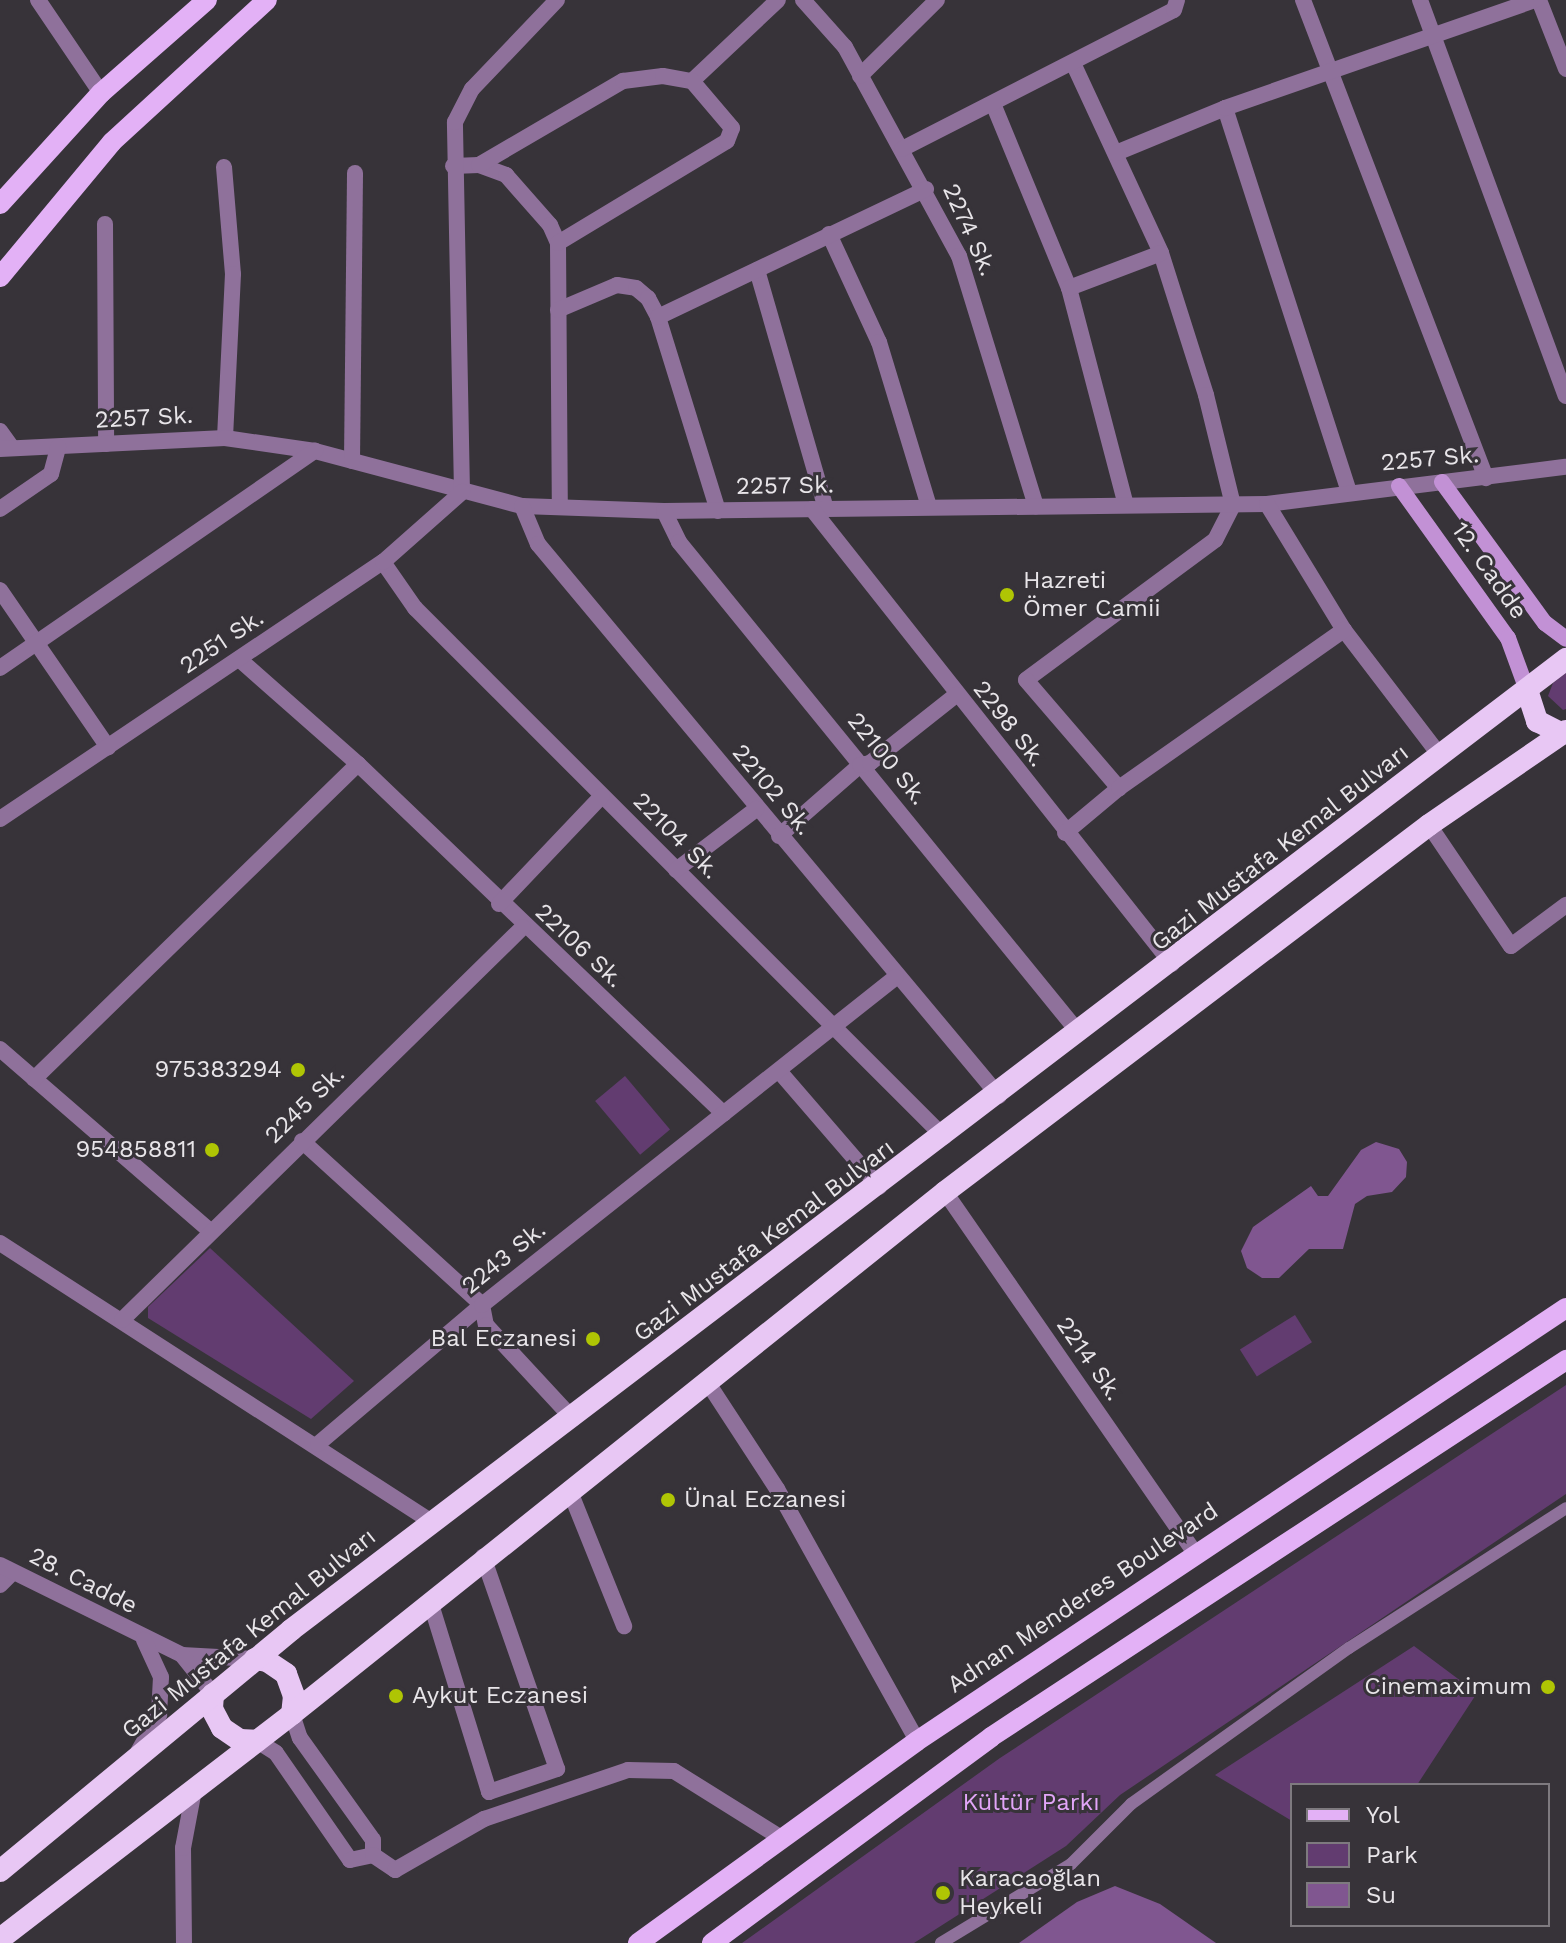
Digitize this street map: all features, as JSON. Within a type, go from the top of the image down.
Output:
[{"type":"highway","name":"Gazi Mustafa Kemal Bulvarı","points":[[0,1871],[255,1659],[432,1522],[999,1096],[1566,659]]},
{"type":"highway","points":[[0,1939],[292,1714],[483,1556],[945,1192],[1429,825],[1565,735],[1537,721],[1527,690]]},
{"type":"highway","points":[[255,1659],[267,1661],[286,1674],[294,1696],[292,1714]]},
{"type":"highway","points":[[213,1694],[212,1709],[222,1728],[240,1740],[257,1741]]},
{"type":"main road","points":[[0,204],[43,153],[101,93],[207,0]]},
{"type":"main road","points":[[0,277],[112,142],[267,0]]},
{"type":"main road","name":"12. Cadde","points":[[1442,482],[1545,623],[1566,639]]},
{"type":"main road","name":"12. Cadde","points":[[1399,486],[1508,638],[1527,690]]},
{"type":"main road","name":"Adnan Menderes Boulevard","points":[[638,1943],[917,1741],[1566,1308]]},
{"type":"main road","points":[[712,1943],[991,1737],[1566,1360]]},
{"type":"street","points":[[38,0],[101,93]]},
{"type":"street","points":[[692,81],[778,0]]},
{"type":"street","name":"2274 Sk.","points":[[803,0],[845,47],[926,189],[959,256],[1036,506]]},
{"type":"street","points":[[860,76],[937,0]]},
{"type":"street","points":[[1303,0],[1486,478]]},
{"type":"street","points":[[1420,0],[1566,396]]},
{"type":"street","points":[[1116,153],[1225,108],[1538,0],[1566,69]]},
{"type":"street","points":[[462,492],[453,166],[455,122],[472,89],[553,1]]},
{"type":"street","points":[[902,149],[994,106],[1175,5]]},
{"type":"street","points":[[1073,63],[1161,253],[1206,395],[1233,505],[1215,540],[1026,680],[1119,788]]},
{"type":"street","points":[[479,165],[623,81],[663,76],[692,81],[732,128],[727,141],[558,243]]},
{"type":"street","points":[[994,106],[1069,288],[1126,505]]},
{"type":"street","points":[[1225,108],[1349,491]]},
{"type":"street","points":[[0,189],[43,153]]},
{"type":"street","points":[[453,166],[479,165],[506,175],[550,225],[558,243],[560,506]]},
{"type":"street","points":[[224,167],[233,274],[225,438]]},
{"type":"street","points":[[352,461],[355,173]]},
{"type":"street","points":[[658,317],[926,189]]},
{"type":"street","points":[[105,224],[106,444]]},
{"type":"street","points":[[829,234],[879,342],[929,507]]},
{"type":"street","points":[[1069,288],[1161,253]]},
{"type":"street","points":[[757,270],[819,509]]},
{"type":"street","points":[[558,310],[617,285],[636,288],[658,317],[718,511]]},
{"type":"street","points":[[0,431],[5,448]]},
{"type":"street","name":"2257 Sk.","points":[[5,448],[225,438],[315,451],[522,506],[664,511],[1267,504],[1349,491],[1566,467]]},
{"type":"street","points":[[0,509],[51,474],[58,447]]},
{"type":"street","points":[[0,668],[315,451]]},
{"type":"street","name":"2251 Sk.","points":[[0,819],[383,562],[462,492]]},
{"type":"street","points":[[1267,504],[1344,630],[1441,757]]},
{"type":"street","name":"22102 Sk.","points":[[522,506],[538,544],[896,977],[999,1096]]},
{"type":"street","name":"2298 Sk.","points":[[819,509],[956,695],[1172,964]]},
{"type":"street","name":"22100 Sk.","points":[[664,511],[679,542],[1079,1033]]},
{"type":"street","name":"22104 Sk.","points":[[383,562],[415,608],[944,1137]]},
{"type":"street","points":[[0,590],[108,747]]},
{"type":"street","points":[[1065,833],[1119,788],[1344,630]]},
{"type":"street","name":"22106 Sk.","points":[[239,659],[358,764],[523,927],[724,1114]]},
{"type":"street","points":[[779,836],[860,765],[870,763],[956,695]]},
{"type":"street","points":[[34,1079],[358,764]]},
{"type":"street","points":[[499,904],[602,796]]},
{"type":"street","points":[[676,870],[756,809]]},
{"type":"street","points":[[1429,825],[1511,946],[1566,905]]},
{"type":"street","name":"2245 Sk.","points":[[122,1320],[523,927]]},
{"type":"street","points":[[724,1114],[896,977]]},
{"type":"street","points":[[0,1049],[210,1231]]},
{"type":"street","points":[[779,1071],[879,1187]]},
{"type":"street","name":"2243 Sk.","points":[[318,1444],[482,1305],[724,1114]]},
{"type":"street","points":[[302,1141],[482,1305],[486,1325],[573,1419]]},
{"type":"street","name":"2214 Sk.","points":[[945,1192],[1195,1553]]},
{"type":"street","points":[[0,1243],[318,1444],[432,1522]]},
{"type":"street","points":[[706,1380],[777,1489],[917,1741]]},
{"type":"street","points":[[569,1489],[624,1626]]},
{"type":"street","points":[[941,1943],[1071,1864],[1131,1804],[1349,1648],[1566,1508]]},
{"type":"street","points":[[430,1601],[489,1792],[557,1769],[483,1556]]},
{"type":"street","points":[[0,1585],[6,1568]]},
{"type":"street","name":"28. Cadde","points":[[6,1568],[144,1640],[182,1655],[255,1659]]},
{"type":"street","name":"28. Cadde","points":[[134,1759],[159,1715],[161,1677],[144,1640]]},
{"type":"street","name":"28. Cadde","points":[[182,1655],[213,1694]]},
{"type":"street","points":[[292,1714],[300,1738],[373,1840],[373,1855]]},
{"type":"street","points":[[257,1741],[276,1753],[350,1860],[373,1855],[395,1870],[484,1819],[628,1770],[674,1771],[783,1839]]},
{"type":"street","points":[[184,1943],[183,1848],[194,1790]]},
{"type":"green space","points":[[1566,673],[1566,709],[1563,710],[1548,696],[1553,683]]},
{"type":"green space","points":[[625,1076],[670,1130],[640,1155],[595,1101]]},
{"type":"green space","points":[[210,1248],[354,1381],[311,1419],[148,1318],[148,1307]]},
{"type":"green space","points":[[1295,1315],[1312,1342],[1257,1377],[1240,1349]]},
{"type":"green space","name":"Kültür Parkı","points":[[1566,1385],[1566,1494],[1120,1795],[1066,1846],[914,1943],[742,1943],[1000,1758]]},
{"type":"green space","points":[[1414,1646],[1477,1693],[1418,1783],[1290,1783],[1290,1820],[1215,1775]]},
{"type":"water","points":[[1376,1142],[1399,1149],[1407,1162],[1406,1177],[1392,1192],[1367,1196],[1355,1204],[1343,1249],[1309,1249],[1279,1278],[1262,1278],[1247,1268],[1241,1251],[1253,1227],[1311,1186],[1318,1196],[1328,1196],[1361,1150]]},
{"type":"water","points":[[1115,1886],[1160,1904],[1216,1943],[1019,1943],[1077,1902]]},
{"type":"place","name":"Hazreti Ömer Camii","points":[[1007,595]]},
{"type":"place","name":"975383294","points":[[298,1070]]},
{"type":"place","name":"954858811","points":[[212,1150]]},
{"type":"place","name":"Bal Eczanesi","points":[[593,1339]]},
{"type":"place","name":"Ünal Eczanesi","points":[[668,1500]]},
{"type":"place","name":"Cinemaximum","points":[[1548,1687]]},
{"type":"place","name":"Aykut Eczanesi","points":[[396,1696]]},
{"type":"place","name":"Karacaoğlan Heykeli","points":[[943,1893]]}]
